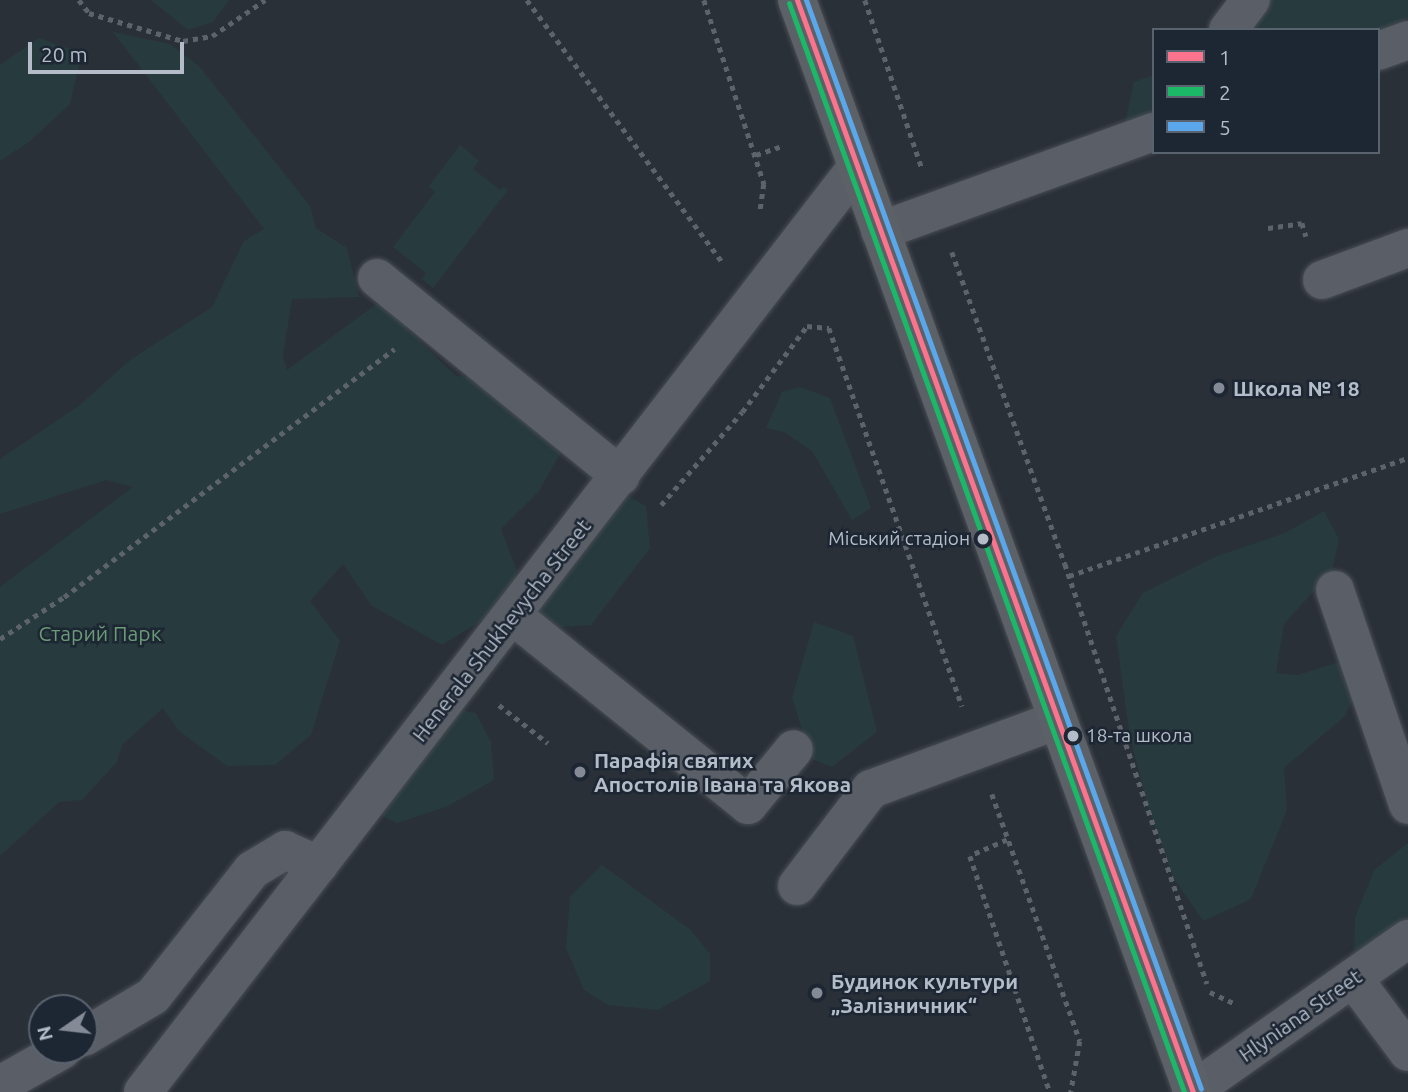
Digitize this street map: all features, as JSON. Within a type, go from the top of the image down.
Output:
[{"type":"main road","points":[[797,0],[1192,1092]]},
{"type":"street","points":[[1230,28],[1251,0]]},
{"type":"street","points":[[1380,50],[1408,40]]},
{"type":"street","points":[[880,231],[1152,133]]},
{"type":"street","name":"Henerala Shukhevycha Street","points":[[143,1092],[856,167]]},
{"type":"street","points":[[1322,280],[1408,248]]},
{"type":"street","points":[[377,278],[621,475]]},
{"type":"street","points":[[1335,590],[1408,805]]},
{"type":"street","points":[[512,615],[748,805],[794,749]]},
{"type":"street","points":[[797,886],[871,789],[1058,720]]},
{"type":"street","points":[[98,1030],[153,996],[252,870],[285,850],[319,865]]},
{"type":"street","name":"Hlyniana Street","points":[[1192,1092],[1408,939]]},
{"type":"street","points":[[1353,978],[1408,1052]]},
{"type":"street","points":[[0,1085],[37,1064]]},
{"type":"path","points":[[79,0],[89,13],[183,41],[212,36],[265,0]]},
{"type":"path","points":[[527,0],[729,270]]},
{"type":"path","points":[[704,0],[764,184],[759,220]]},
{"type":"path","points":[[865,0],[936,210],[1069,576],[1212,996],[1245,1007]]},
{"type":"path","points":[[756,155],[782,146]]},
{"type":"path","points":[[1268,228],[1287,222]]},
{"type":"path","points":[[0,639],[64,597],[430,320]]},
{"type":"path","points":[[807,326],[829,328],[1007,840],[1080,1041],[1072,1092]]},
{"type":"path","points":[[1069,576],[1408,458]]},
{"type":"path","points":[[496,702],[548,743]]},
{"type":"path","points":[[1007,840],[970,856],[1049,1092]]},
{"type":"green space","points":[[151,0],[229,0],[213,22],[188,30]]},
{"type":"green space","points":[[1270,0],[1408,0],[1408,18],[1380,34],[1380,28],[1232,28]]},
{"type":"green space","name":"Старий Парк","points":[[113,32],[170,44],[199,66],[310,206],[316,228],[347,248],[359,297],[292,299],[283,356],[287,370],[379,302],[456,376],[501,379],[531,408],[560,454],[539,491],[501,529],[517,571],[508,604],[442,645],[372,606],[343,564],[310,601],[340,641],[311,735],[275,765],[227,766],[179,731],[163,708],[122,745],[117,762],[82,800],[59,802],[0,856],[0,587],[133,487],[106,480],[0,514],[0,459],[80,405],[130,360],[212,307],[244,241],[264,229]]},
{"type":"green space","points":[[39,38],[82,53],[70,104],[29,142],[0,161],[0,65]]},
{"type":"green space","points":[[1152,76],[1152,131],[1123,131],[1134,82]]},
{"type":"green space","points":[[460,145],[479,161],[473,169],[500,190],[504,187],[508,190],[433,288],[422,279],[426,273],[393,247],[435,192],[429,186]]},
{"type":"green space","points":[[800,387],[830,398],[871,508],[852,520],[812,451],[784,432],[766,428],[782,392]]},
{"type":"green space","points":[[616,489],[646,506],[650,548],[591,625],[545,628],[531,595]]},
{"type":"green space","points":[[1324,511],[1339,539],[1332,571],[1284,624],[1276,673],[1298,675],[1339,662],[1361,682],[1345,716],[1284,768],[1287,810],[1251,899],[1203,921],[1173,877],[1148,807],[1130,737],[1116,636],[1143,593],[1217,556],[1285,533]]},
{"type":"green space","points":[[814,622],[853,636],[877,732],[832,767],[812,759],[792,698]]},
{"type":"green space","points":[[432,704],[476,713],[491,742],[494,780],[448,806],[397,823],[366,809]]},
{"type":"green space","points":[[1408,843],[1408,941],[1354,965],[1355,918],[1374,870]]},
{"type":"green space","points":[[602,865],[691,930],[710,954],[710,981],[658,1010],[608,1005],[584,990],[566,948],[570,897]]},
{"type":"transit line","name":"1","points":[[797,0],[1193,1092]]},
{"type":"transit line","name":"5","points":[[806,0],[1201,1089]]},
{"type":"transit line","name":"2","points":[[789,3],[1184,1092]]},
{"type":"place","name":"Школа № 18","points":[[1219,388]]},
{"type":"place","name":"Міський стадіон","points":[[983,539]]},
{"type":"place","name":"18-та школа","points":[[1073,736]]},
{"type":"place","name":"Парафія святих Апостолів Івана та Якова","points":[[580,772]]},
{"type":"place","name":"Будинок культури „Залізничник“","points":[[817,993]]}]
